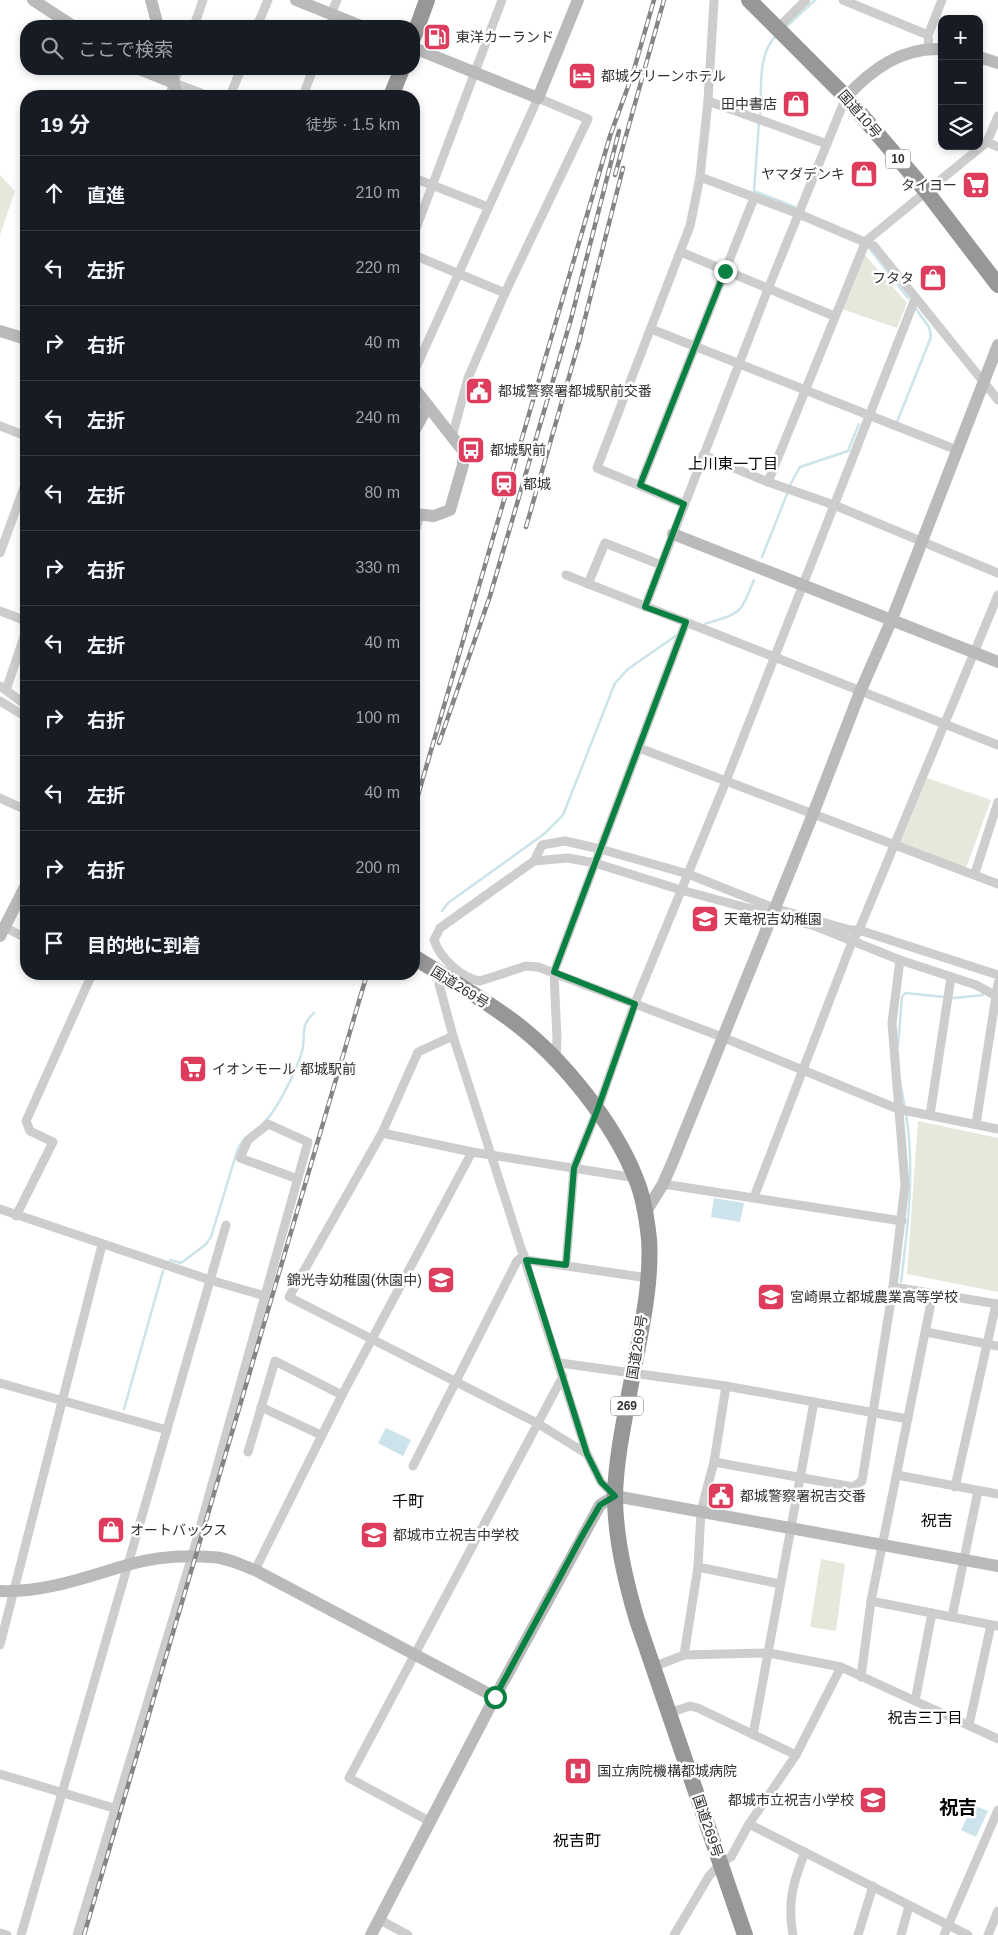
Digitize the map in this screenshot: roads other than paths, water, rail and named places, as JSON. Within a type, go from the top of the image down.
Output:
[{"type":"highway","points":[[420,20],[427,0]]},
{"type":"highway","name":"国道10号","points":[[749,0],[780,26],[848,95],[998,270]]},
{"type":"highway","name":"国道10号","points":[[761,0],[780,26]]},
{"type":"highway","points":[[393,90],[400,75]]},
{"type":"highway","name":"国道10号","points":[[929,189],[998,285]]},
{"type":"highway","name":"国道269号","points":[[420,961],[515,1023],[556,1059],[597,1111],[636,1178],[645,1213],[649,1241],[648,1278],[621,1445],[615,1496],[618,1541],[625,1578],[653,1667],[745,1935]]},
{"type":"street","points":[[33,0],[64,20]]},
{"type":"street","points":[[151,0],[156,20]]},
{"type":"street","points":[[196,20],[203,0]]},
{"type":"street","points":[[260,20],[268,0]]},
{"type":"street","points":[[296,0],[332,18],[337,0]]},
{"type":"street","points":[[420,219],[502,0]]},
{"type":"street","points":[[420,358],[538,98],[578,0]]},
{"type":"street","points":[[684,504],[597,468],[690,226],[700,177],[708,101],[714,0]]},
{"type":"street","points":[[780,26],[806,0]]},
{"type":"street","points":[[645,607],[702,455],[848,95],[864,78],[878,67],[897,57],[936,49],[928,35],[843,0]]},
{"type":"street","points":[[928,35],[942,0]]},
{"type":"street","points":[[420,50],[588,119],[505,293],[468,378],[452,436]]},
{"type":"street","points":[[983,58],[998,63]]},
{"type":"street","points":[[153,75],[192,90]]},
{"type":"street","points":[[172,75],[176,90]]},
{"type":"street","points":[[172,90],[177,75]]},
{"type":"street","points":[[232,90],[239,75]]},
{"type":"street","points":[[305,90],[311,75]]},
{"type":"street","points":[[708,101],[827,144]]},
{"type":"street","points":[[768,482],[866,241],[988,142],[998,116]]},
{"type":"street","points":[[988,142],[998,147]]},
{"type":"street","points":[[700,177],[799,214],[874,246],[998,400]]},
{"type":"street","points":[[420,181],[488,207]]},
{"type":"street","points":[[640,485],[754,198]]},
{"type":"street","points":[[681,252],[834,316]]},
{"type":"street","points":[[420,258],[505,293]]},
{"type":"street","points":[[566,1265],[574,1168],[597,1111],[635,1004],[726,781],[774,655],[916,299]]},
{"type":"street","points":[[651,329],[868,417],[957,450]]},
{"type":"street","points":[[0,331],[20,337]]},
{"type":"street","points":[[645,1213],[663,1184],[813,814],[860,692],[892,619],[998,345]]},
{"type":"street","points":[[420,398],[426,409]]},
{"type":"street","points":[[420,404],[452,436],[464,452],[463,465],[450,510],[434,516],[420,515]]},
{"type":"street","points":[[420,420],[426,409]]},
{"type":"street","points":[[0,426],[20,434]]},
{"type":"street","points":[[702,455],[768,482],[834,505],[998,573]]},
{"type":"street","points":[[0,553],[20,498]]},
{"type":"street","points":[[673,534],[998,662]]},
{"type":"street","points":[[588,584],[605,543],[661,565]]},
{"type":"street","points":[[566,575],[645,607],[774,655],[860,692],[998,745]]},
{"type":"street","points":[[754,1197],[852,942],[859,930],[998,595]]},
{"type":"street","points":[[0,611],[20,619]]},
{"type":"street","points":[[556,1059],[558,1039],[554,972],[686,622]]},
{"type":"street","points":[[20,646],[3,688],[20,701]]},
{"type":"street","points":[[0,703],[20,714]]},
{"type":"street","points":[[639,748],[998,884]]},
{"type":"street","points":[[0,798],[20,807]]},
{"type":"street","points":[[975,874],[998,802]]},
{"type":"street","points":[[997,996],[952,976],[900,960],[773,911],[688,874],[573,842],[542,845],[534,861],[437,931],[434,940],[438,952],[450,965],[472,980],[480,982],[526,966],[554,972],[722,1037],[898,1109],[998,1129]]},
{"type":"street","points":[[534,861],[568,858],[595,863],[681,890],[837,927],[859,930],[998,975]]},
{"type":"street","points":[[20,896],[3,927],[20,935]]},
{"type":"street","points":[[714,1462],[853,1487],[859,1485],[862,1481],[893,1287],[905,1185],[892,1023],[900,960]]},
{"type":"street","points":[[930,1115],[952,976]]},
{"type":"street","points":[[16,1216],[53,1142],[30,1131],[26,1121],[89,980]]},
{"type":"street","points":[[976,1124],[998,983]]},
{"type":"street","points":[[439,984],[453,1036],[560,1363],[587,1454],[601,1482],[615,1496],[998,1566]]},
{"type":"street","points":[[453,1036],[418,1052],[382,1133],[290,1297],[537,1423],[587,1454]]},
{"type":"street","points":[[77,1935],[117,1809],[192,1556],[298,1179],[308,1142],[268,1124],[248,1140],[240,1158],[298,1179]]},
{"type":"street","points":[[382,1133],[472,1152],[636,1178]]},
{"type":"street","points":[[255,1570],[342,1395],[472,1152]]},
{"type":"street","points":[[663,1184],[902,1221]]},
{"type":"street","points":[[0,1211],[210,1280],[265,1296]]},
{"type":"street","points":[[21,1935],[226,1225]]},
{"type":"street","points":[[0,1645],[102,1244]]},
{"type":"street","points":[[413,1466],[517,1261],[525,1257],[648,1278]]},
{"type":"street","points":[[893,1287],[997,1304],[955,1486]]},
{"type":"street","points":[[861,1677],[871,1601],[926,1332],[932,1293]]},
{"type":"street","points":[[926,1332],[998,1346]]},
{"type":"street","points":[[248,1452],[275,1361],[342,1395]]},
{"type":"street","points":[[560,1363],[726,1386],[908,1418]]},
{"type":"street","points":[[431,1822],[349,1778],[563,1376]]},
{"type":"street","points":[[0,1384],[167,1430]]},
{"type":"street","points":[[684,1655],[698,1567],[701,1511],[714,1462],[726,1386]]},
{"type":"street","points":[[753,1735],[814,1402]]},
{"type":"street","points":[[261,1407],[322,1435]]},
{"type":"street","points":[[897,1476],[998,1494]]},
{"type":"street","points":[[952,1617],[978,1491]]},
{"type":"street","points":[[371,1935],[495,1697],[582,1536],[600,1505],[615,1496]]},
{"type":"street","points":[[0,1591],[13,1592],[68,1583],[157,1558],[212,1556],[255,1570],[495,1697]]},
{"type":"street","points":[[698,1567],[780,1584]]},
{"type":"street","points":[[871,1601],[995,1626],[969,1725]]},
{"type":"street","points":[[915,1701],[932,1613]]},
{"type":"street","points":[[653,1667],[684,1655],[769,1653],[841,1667],[998,1739]]},
{"type":"street","points":[[674,1935],[709,1876],[720,1863],[730,1857],[749,1824],[796,1755],[841,1667]]},
{"type":"street","points":[[669,1713],[690,1706],[698,1708],[796,1755]]},
{"type":"street","points":[[0,1774],[117,1809]]},
{"type":"street","points":[[944,1935],[998,1810]]},
{"type":"street","points":[[749,1824],[968,1935]]},
{"type":"street","points":[[793,1935],[790,1903],[805,1852]]},
{"type":"street","points":[[858,1935],[873,1886]]},
{"type":"street","points":[[901,1935],[909,1906]]},
{"type":"street","points":[[988,1935],[998,1911]]},
{"type":"street","points":[[380,1920],[408,1935]]},
{"type":"street","points":[[0,1933],[7,1935]]},
{"type":"water","points":[[714,1198],[744,1203],[740,1222],[711,1217]]},
{"type":"water","points":[[386,1428],[411,1440],[403,1456],[378,1443]]},
{"type":"water","points":[[973,1805],[988,1811],[976,1837],[961,1830]]},
{"type":"waterway","points":[[786,27],[815,0]]},
{"type":"waterway","points":[[760,116],[763,62],[770,43],[776,36]]},
{"type":"waterway","points":[[759,122],[754,191],[795,207]]},
{"type":"waterway","points":[[870,249],[908,298]]},
{"type":"waterway","points":[[897,422],[931,337],[929,327],[916,309]]},
{"type":"waterway","points":[[790,485],[800,467],[848,451],[859,424]]},
{"type":"waterway","points":[[762,557],[787,494]]},
{"type":"waterway","points":[[705,624],[738,611],[742,607],[754,580]]},
{"type":"waterway","points":[[442,911],[448,903],[544,834],[563,815],[615,683],[628,669],[677,635]]},
{"type":"waterway","points":[[898,1046],[902,997],[905,993],[954,998],[983,995]]},
{"type":"waterway","points":[[264,1122],[275,1108],[293,1075],[303,1047],[305,1025],[314,1013]]},
{"type":"waterway","points":[[901,1087],[905,1108]]},
{"type":"waterway","points":[[901,1282],[908,1219],[910,1177],[909,1135],[906,1114]]},
{"type":"waterway","points":[[170,1260],[181,1263],[205,1245],[211,1237],[238,1148],[245,1138]]},
{"type":"waterway","points":[[124,1409],[163,1271]]},
{"type":"railway","points":[[420,788],[610,136],[633,73],[654,0]]},
{"type":"railway","points":[[615,175],[664,0]]},
{"type":"railway","points":[[439,743],[490,596],[571,319],[619,131]]},
{"type":"railway","points":[[526,527],[579,342],[623,168]]},
{"type":"railway","points":[[84,1935],[365,980]]},
{"type":"place","name":"東洋カーランド","points":[[437,37]]},
{"type":"place","name":"都城グリーンホテル","points":[[582,76]]},
{"type":"place","name":"田中書店","points":[[796,104]]},
{"type":"place","name":"ヤマダデンキ","points":[[864,174]]},
{"type":"place","name":"タイヨー","points":[[976,185]]},
{"type":"place","name":"フタタ","points":[[933,278]]},
{"type":"place","name":"都城警察署都城駅前交番","points":[[479,391]]},
{"type":"place","name":"都城駅前","points":[[471,450]]},
{"type":"place","name":"都城","points":[[504,484]]},
{"type":"place","name":"天竜祝吉幼稚園","points":[[705,919]]},
{"type":"place","name":"イオンモール 都城駅前","points":[[193,1069]]},
{"type":"place","name":"錦光寺幼稚園(休園中)","points":[[441,1280]]},
{"type":"place","name":"宮崎県立都城農業高等学校","points":[[771,1297]]},
{"type":"place","name":"都城警察署祝吉交番","points":[[721,1496]]},
{"type":"place","name":"オートバックス","points":[[111,1530]]},
{"type":"place","name":"都城市立祝吉中学校","points":[[374,1535]]},
{"type":"place","name":"国立病院機構都城病院","points":[[578,1771]]},
{"type":"place","name":"都城市立祝吉小学校","points":[[873,1800]]},
{"type":"district","name":"上川東一丁目","points":[[733,464]]},
{"type":"district","name":"千町","points":[[408,1501]]},
{"type":"district","name":"祝吉","points":[[937,1520]]},
{"type":"district","name":"祝吉三丁目","points":[[925,1718]]},
{"type":"district","name":"祝吉","points":[[958,1807]]},
{"type":"district","name":"祝吉町","points":[[577,1840]]}]
